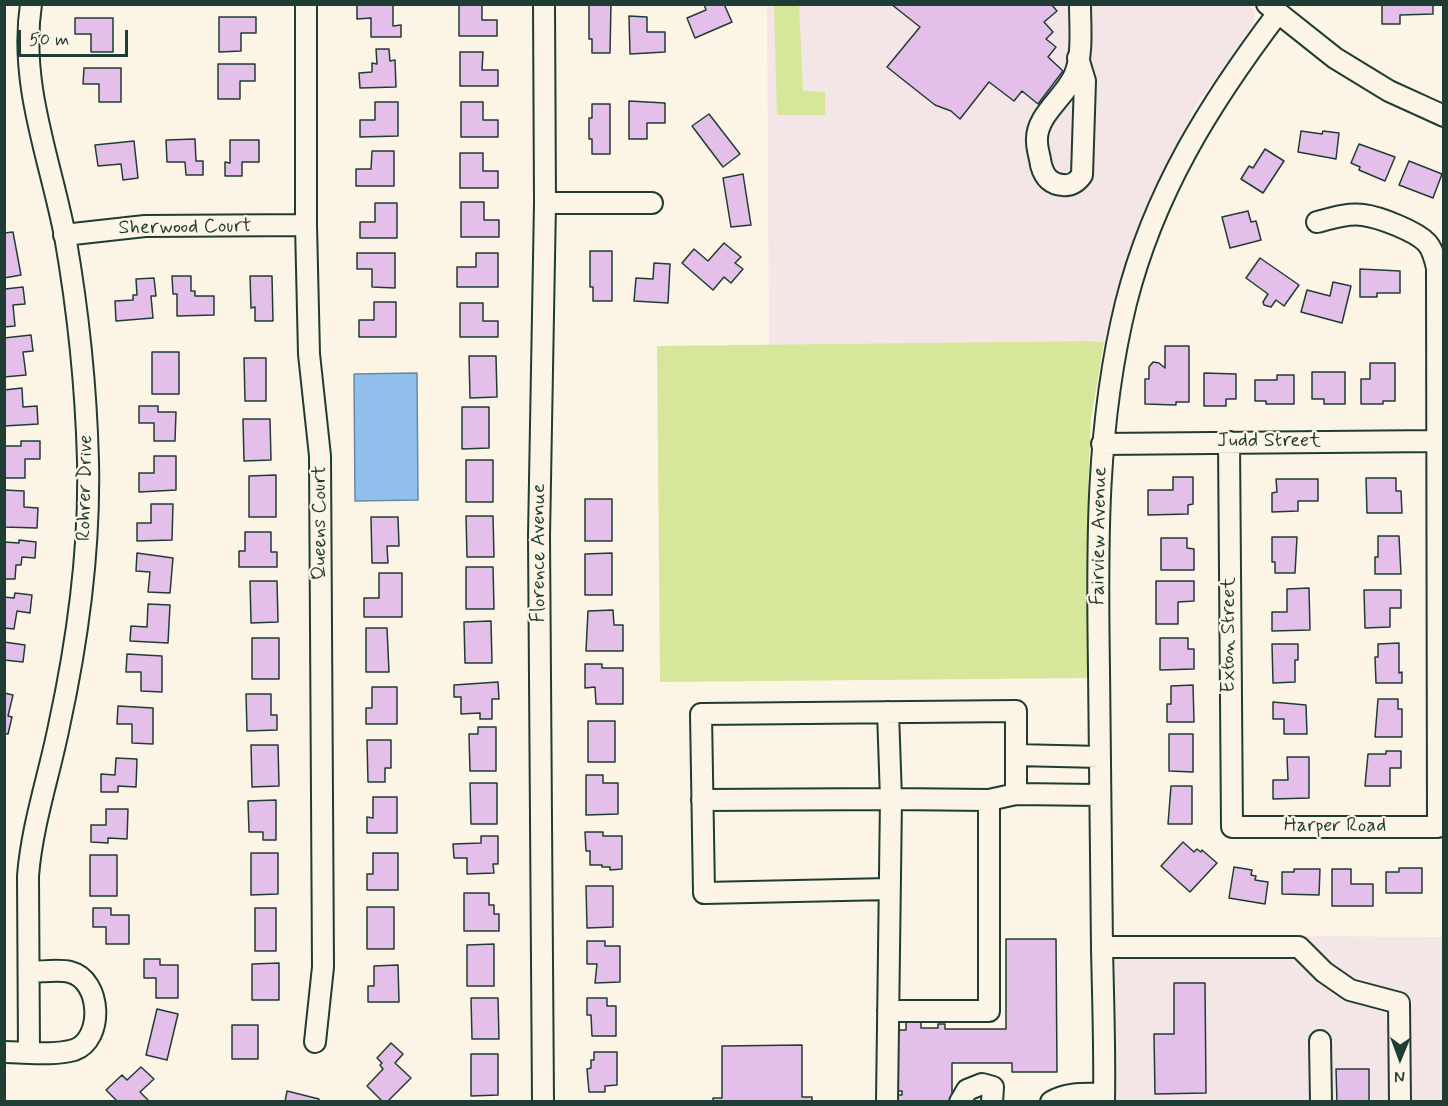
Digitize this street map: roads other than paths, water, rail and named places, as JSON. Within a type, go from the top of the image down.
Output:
[{"type":"street","name":"Rohrer Drive","points":[[29,1052],[28,876],[30,849],[70,675],[86,537],[88,464],[86,397],[79,325],[64,235],[31,86],[28,47],[31,4]]},
{"type":"street","name":"Queens Court","points":[[306,4],[306,225],[309,354],[321,456],[323,967],[315,1042]]},
{"type":"street","name":"Florence Avenue","points":[[543,1101],[539,536],[544,204],[544,4]]},
{"type":"street","points":[[1078,58],[1085,81],[1082,175],[1077,182],[1060,185],[1050,181],[1044,174],[1036,142],[1037,130],[1075,75],[1080,4]]},
{"type":"street","points":[[1272,9],[1335,58],[1389,91],[1443,116]]},
{"type":"street","name":"Fairview Avenue","points":[[1104,1098],[1097,541],[1102,444],[1113,361],[1126,303],[1154,219],[1179,166],[1216,98],[1272,9]]},
{"type":"street","points":[[544,204],[652,203]]},
{"type":"street","points":[[1317,222],[1341,216],[1364,215],[1410,231],[1426,241],[1434,253],[1437,268],[1437,441]]},
{"type":"street","name":"Sherwood Court","points":[[64,235],[146,226],[306,225]]},
{"type":"street","name":"Judd Street","points":[[1102,444],[1437,441]]},
{"type":"street","name":"Harper Road","points":[[1232,827],[1438,827],[1437,441]]},
{"type":"street","name":"Exton Street","points":[[1229,442],[1232,827]]},
{"type":"street","points":[[889,889],[704,893],[701,714],[1016,711],[1016,794]]},
{"type":"street","points":[[888,712],[891,799],[888,1101]]},
{"type":"street","points":[[1016,755],[1100,757]]},
{"type":"street","points":[[702,800],[989,800],[1016,794],[1100,795]]},
{"type":"street","points":[[888,1011],[989,1011],[989,800]]},
{"type":"street","points":[[1102,947],[1299,947],[1324,972],[1350,990],[1399,1003],[1400,1101]]},
{"type":"street","points":[[4,1052],[53,1053],[76,1049],[89,1036],[96,1018],[94,999],[89,984],[72,972],[29,972]]},
{"type":"street","points":[[1320,1041],[1320,1101]]},
{"type":"street","points":[[960,1101],[967,1090],[982,1084],[993,1087],[992,1101]]},
{"type":"street","points":[[1051,1101],[1074,1094],[1104,1098]]},
{"type":"water","points":[[417,373],[418,500],[355,501],[354,374]]}]
